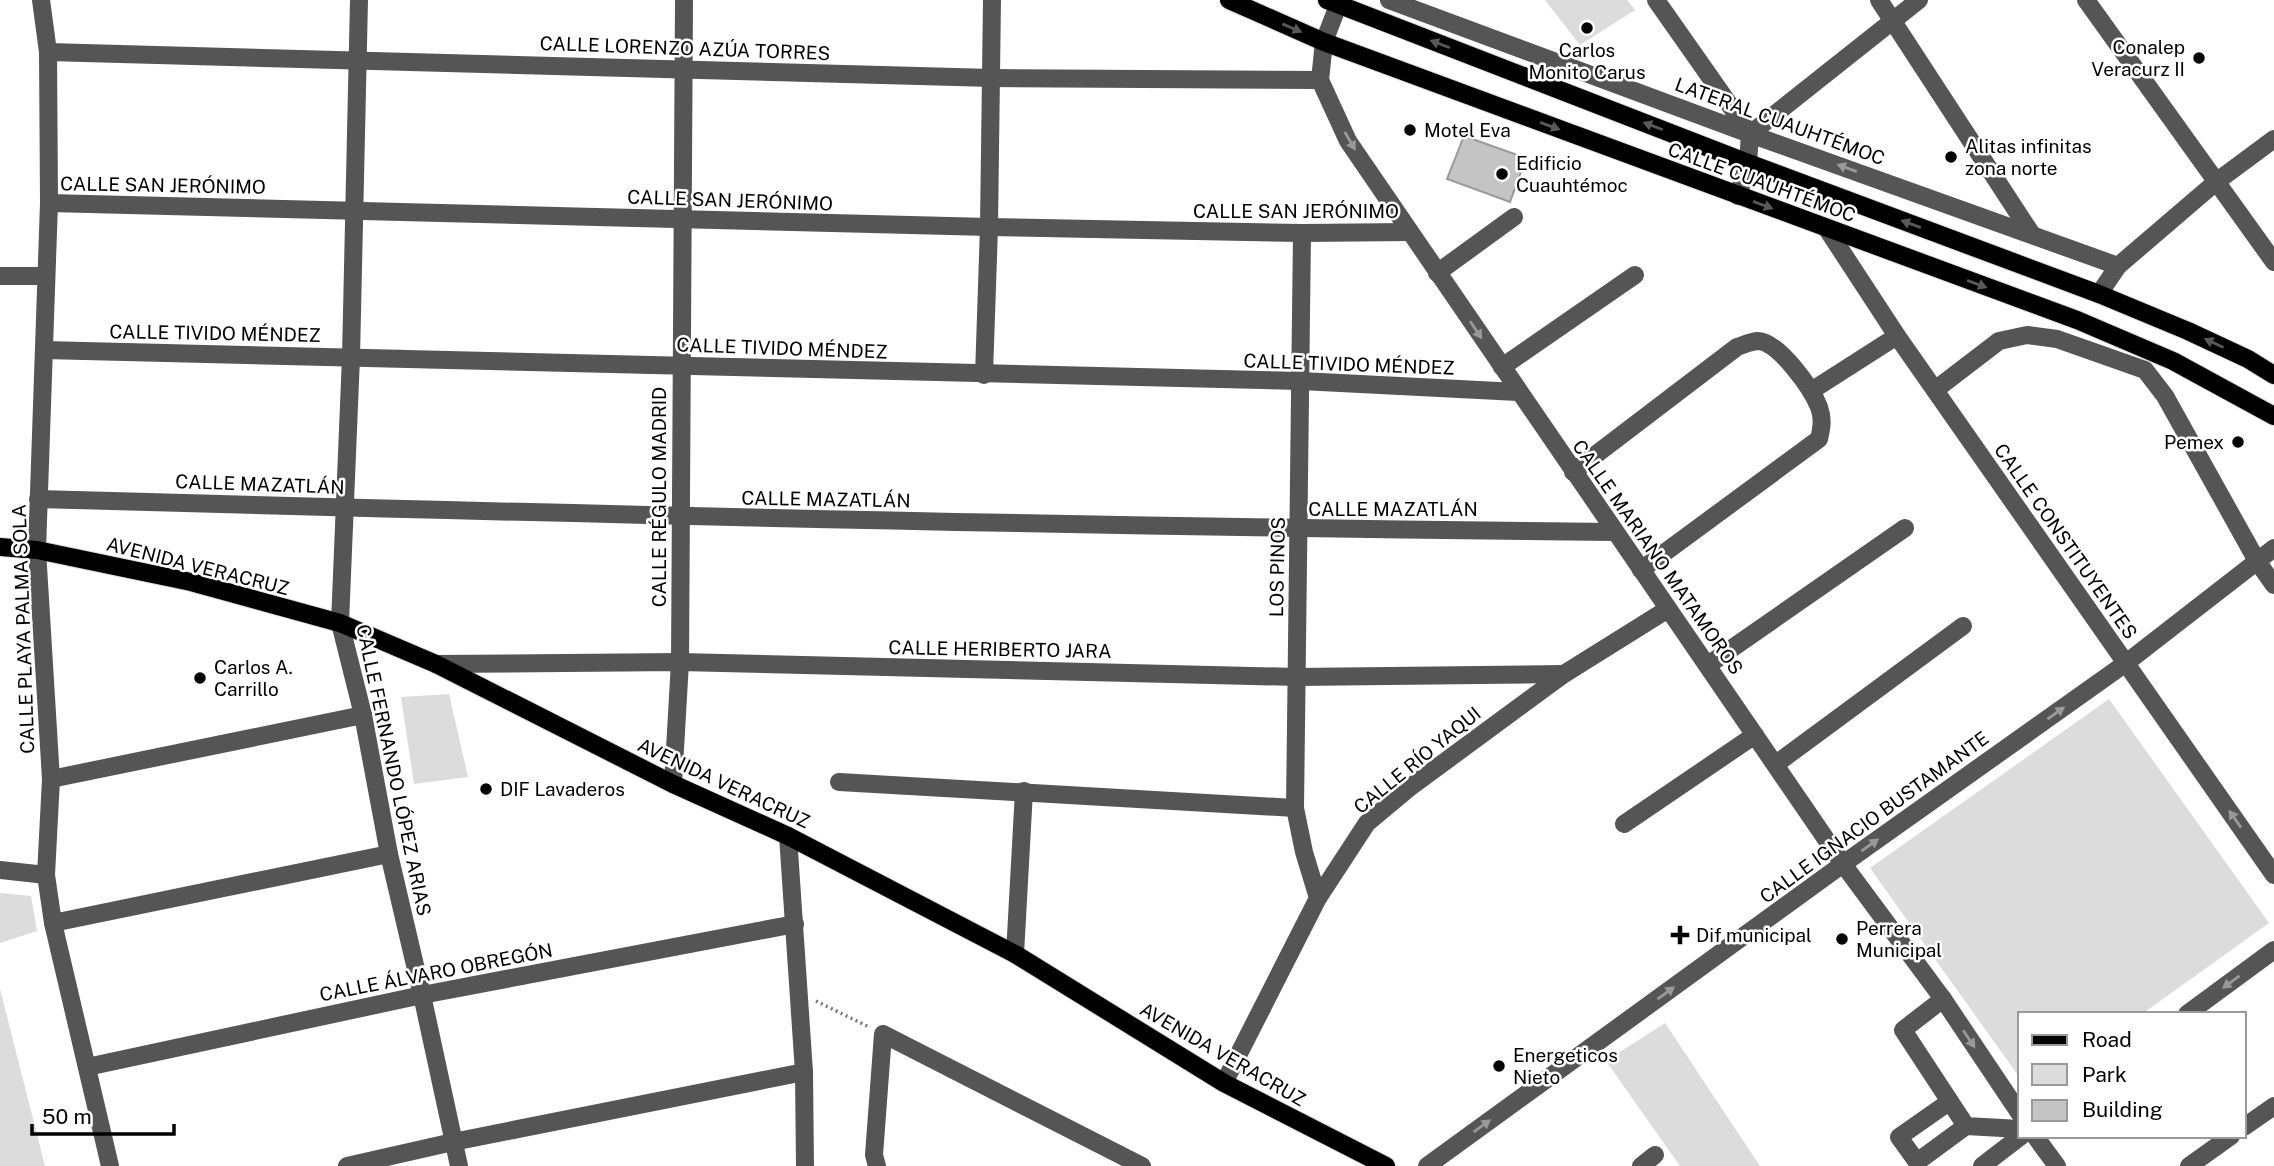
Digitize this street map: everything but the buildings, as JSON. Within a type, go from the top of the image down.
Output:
[{"type":"main road","name":"CALLE CUAUHTÉMOC","points":[[1229,0],[1324,42],[2089,325],[2174,361],[2274,416]]},
{"type":"main road","name":"CALLE CUAUHTÉMOC","points":[[1340,1],[1748,163],[2099,294],[2188,331],[2248,359],[2274,375]]},
{"type":"main road","name":"AVENIDA VERACRUZ","points":[[0,547],[37,550],[191,582],[340,623],[436,664],[673,784],[788,836],[1015,954],[1224,1083],[1386,1166]]},
{"type":"street","name":"CALLE PLAYA PALMA SOLA","points":[[41,0],[48,52],[49,203],[37,550],[51,779],[46,875],[53,923],[110,1166]]},
{"type":"street","name":"CALLE FERNANDO LÓPEZ ARIAS","points":[[359,0],[351,357],[340,623],[363,715],[389,854],[459,1166]]},
{"type":"street","name":"CALLE RÉGULO MADRID","points":[[673,784],[680,662],[684,0]]},
{"type":"street","points":[[984,375],[992,0]]},
{"type":"street","name":"LATERAL CUAUHTÉMOC","points":[[1389,0],[1750,134],[2118,266]]},
{"type":"street","points":[[1656,0],[1750,134],[1748,163],[1738,196]]},
{"type":"street","points":[[1879,0],[2031,233]]},
{"type":"street","points":[[1750,134],[1919,0]]},
{"type":"street","points":[[2086,0],[2274,262]]},
{"type":"street","points":[[1320,80],[1324,42],[1340,1]]},
{"type":"street","name":"CALLE LORENZO AZÚA TORRES","points":[[48,52],[992,78],[1320,80]]},
{"type":"street","name":"CALLE MARIANO MATAMOROS","points":[[1320,80],[1348,141],[1437,273],[1843,864],[1943,999],[2018,1111]]},
{"type":"street","points":[[2099,294],[2118,266],[2216,182],[2274,139]]},
{"type":"street","name":"CALLE SAN JERÓNIMO","points":[[49,203],[989,227],[1302,233],[1410,232]]},
{"type":"street","points":[[1437,273],[1514,217]]},
{"type":"street","name":"CALLE CONSTITUYENTES","points":[[1827,229],[1897,336],[2274,875]]},
{"type":"street","name":"LOS PINOS","points":[[1302,233],[1295,808],[1304,852],[1318,898]]},
{"type":"street","points":[[1502,367],[1635,275]]},
{"type":"street","points":[[0,276],[45,276]]},
{"type":"street","points":[[1935,390],[1999,341],[2027,335],[2057,339],[2145,370],[2165,396],[2257,561],[2274,585]]},
{"type":"street","points":[[1811,391],[1897,336]]},
{"type":"street","points":[[1573,471],[1737,346],[1758,341],[1776,348],[1811,391],[1820,408],[1823,424],[1819,439],[1641,570]]},
{"type":"street","name":"CALLE TIVIDO MÉNDEZ","points":[[44,350],[1301,381],[1518,392]]},
{"type":"street","name":"CALLE MAZATLÁN","points":[[38,499],[679,517],[1299,529],[1614,531]]},
{"type":"street","points":[[1707,665],[1905,528]]},
{"type":"street","name":"CALLE IGNACIO BUSTAMANTE","points":[[1427,1166],[1843,864],[2126,663],[2274,548]]},
{"type":"street","name":"CALLE RÍO YAQUI","points":[[1224,1083],[1318,898],[1367,823],[1409,788],[1564,674],[1668,610]]},
{"type":"street","points":[[1776,764],[1963,626]]},
{"type":"street","name":"CALLE HERIBERTO JARA","points":[[436,664],[680,662],[1296,677],[1564,674]]},
{"type":"street","points":[[51,779],[363,715]]},
{"type":"street","points":[[1625,824],[1755,735]]},
{"type":"street","points":[[839,782],[1295,808]]},
{"type":"street","points":[[1015,954],[1024,791]]},
{"type":"street","points":[[788,836],[804,1072],[805,1166]]},
{"type":"street","points":[[53,923],[389,854]]},
{"type":"street","points":[[0,870],[46,875]]},
{"type":"street","name":"CALLE ÁLVARO OBREGÓN","points":[[87,1068],[422,995],[795,925]]},
{"type":"street","points":[[2190,1012],[2274,950]]},
{"type":"street","points":[[1943,999],[1903,1031],[1966,1126]]},
{"type":"street","points":[[877,1166],[874,1154],[883,1034],[1142,1166]]},
{"type":"street","points":[[347,1166],[453,1142],[804,1072]]},
{"type":"street","points":[[1950,1101],[1899,1137],[1917,1162],[1966,1126],[2018,1129]]},
{"type":"street","points":[[2246,1126],[2274,1106]]},
{"type":"street","points":[[1982,1166],[2018,1138]]},
{"type":"street","points":[[2036,1138],[2057,1166]]},
{"type":"street","points":[[2189,1166],[2228,1138]]},
{"type":"path","points":[[799,992],[883,1034]]},
{"type":"green space","name":"Carlos Monito Carus","points":[[1545,0],[1627,0],[1635,10],[1580,45]]},
{"type":"green space","points":[[449,694],[468,777],[414,784],[401,697]]},
{"type":"green space","points":[[2109,699],[2269,923],[2145,1012],[2018,1012],[2018,1075],[1870,868]]},
{"type":"green space","points":[[0,893],[31,896],[37,931],[0,943]]},
{"type":"green space","points":[[0,989],[45,1166],[0,1166]]},
{"type":"green space","points":[[1665,1023],[1760,1166],[1680,1166],[1606,1061]]},
{"type":"place","name":"Carlos Monito Carus","points":[[1587,28]]},
{"type":"place","name":"Conalep Veracurz II","points":[[2199,58]]},
{"type":"place","name":"Motel Eva","points":[[1410,130]]},
{"type":"place","name":"Alitas infinitas zona norte","points":[[1951,157]]},
{"type":"place","name":"Edificio Cuauhtémoc","points":[[1502,174]]},
{"type":"place","name":"Pemex","points":[[2238,442]]},
{"type":"place","name":"Carlos A. Carrillo","points":[[200,678]]},
{"type":"place","name":"DIF Lavaderos","points":[[486,789]]},
{"type":"place","name":"Dif municipal","points":[[1680,935]]},
{"type":"place","name":"Perrera Municipal","points":[[1842,939]]},
{"type":"place","name":"Energeticos Nieto","points":[[1499,1066]]}]
